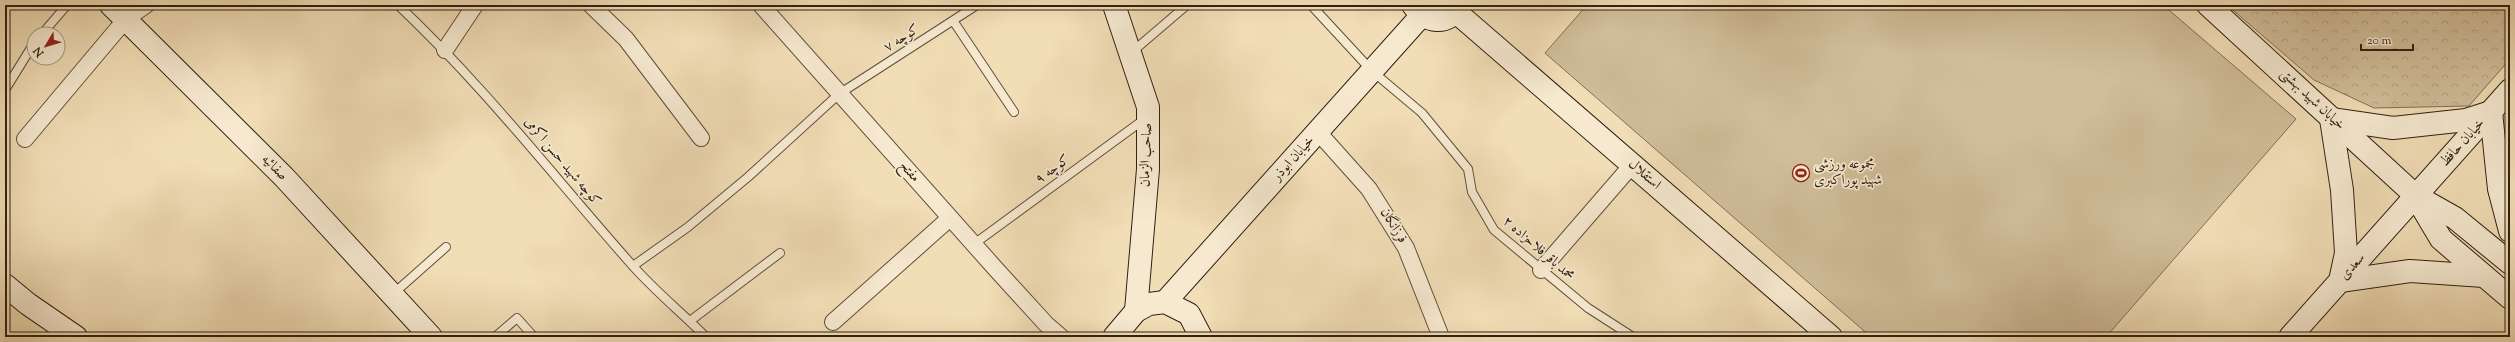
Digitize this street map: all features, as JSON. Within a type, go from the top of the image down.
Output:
[{"type":"street","points":[[26,139],[118,12],[146,5]]},
{"type":"street","points":[[445,50],[475,5]]},
{"type":"street","points":[[591,5],[626,39],[701,138]]},
{"type":"street","name":"مفتح","points":[[761,5],[950,218],[1046,324],[1061,337]]},
{"type":"street","name":"صاحب الزمان","points":[[1114,5],[1148,107],[1148,169],[1136,311]]},
{"type":"street","name":"خیابان شهید بهشتی","points":[[2208,5],[2416,196]]},
{"type":"street","points":[[1417,10],[1425,18],[1441,20],[1458,8]]},
{"type":"street","name":"استقلال","points":[[1458,8],[1632,165],[1825,335]]},
{"type":"street","name":"خیابان ابوذر","points":[[1165,302],[1372,71],[1417,10]]},
{"type":"street","name":"صفائیه","points":[[118,12],[284,178],[431,337]]},
{"type":"street","name":"خیابان حافظ","points":[[2416,196],[2510,90]]},
{"type":"street","points":[[2484,276],[2410,271],[2340,281],[2346,253],[2342,190],[2332,118],[2393,128],[2459,121],[2491,112],[2499,189],[2510,231]]},
{"type":"street","name":"فرزانگان","points":[[1318,132],[1369,189],[1406,248],[1441,337]]},
{"type":"street","points":[[1541,270],[1632,165]]},
{"type":"street","points":[[2416,196],[2455,218],[2510,263]]},
{"type":"street","points":[[2416,196],[2441,239],[2510,298]]},
{"type":"street","name":"سعدی","points":[[2290,337],[2416,196]]},
{"type":"street","points":[[834,322],[950,218]]},
{"type":"street","points":[[5,285],[28,304],[76,337]]},
{"type":"street","points":[[1114,337],[1136,311],[1150,304],[1165,302],[1189,314],[1201,337]]},
{"type":"lane","points":[[49,26],[68,5]]},
{"type":"lane","name":"کوچه شهید حسن اکرمی","points":[[398,5],[445,50],[527,140],[633,266],[706,337]]},
{"type":"lane","name":"کوچه ۷","points":[[633,266],[694,222],[839,94],[954,22],[977,5]]},
{"type":"lane","points":[[1130,54],[1187,5]]},
{"type":"lane","name":"محمد باقر فلاحزاده ۲","points":[[1311,5],[1372,71],[1422,113],[1468,170],[1472,192],[1494,230],[1588,308],[1633,337]]},
{"type":"lane","points":[[954,22],[1014,112]]},
{"type":"lane","points":[[5,90],[26,56]]},
{"type":"lane","name":"کوچه ۹","points":[[974,244],[1148,117]]},
{"type":"lane","points":[[392,295],[446,247]]},
{"type":"lane","points":[[690,321],[780,253]]},
{"type":"lane","points":[[495,337],[517,318],[534,337]]},
{"type":"green space","points":[[1587,5],[2163,5],[2296,119],[2106,337],[1871,337],[1545,53]]},
{"type":"green space","points":[[2227,5],[2510,5],[2510,59],[2469,106],[2374,108],[2314,80]]},
{"type":"place","name":"مجموعه ورزشی شهید پوراکبری","points":[[1801,173]]}]
